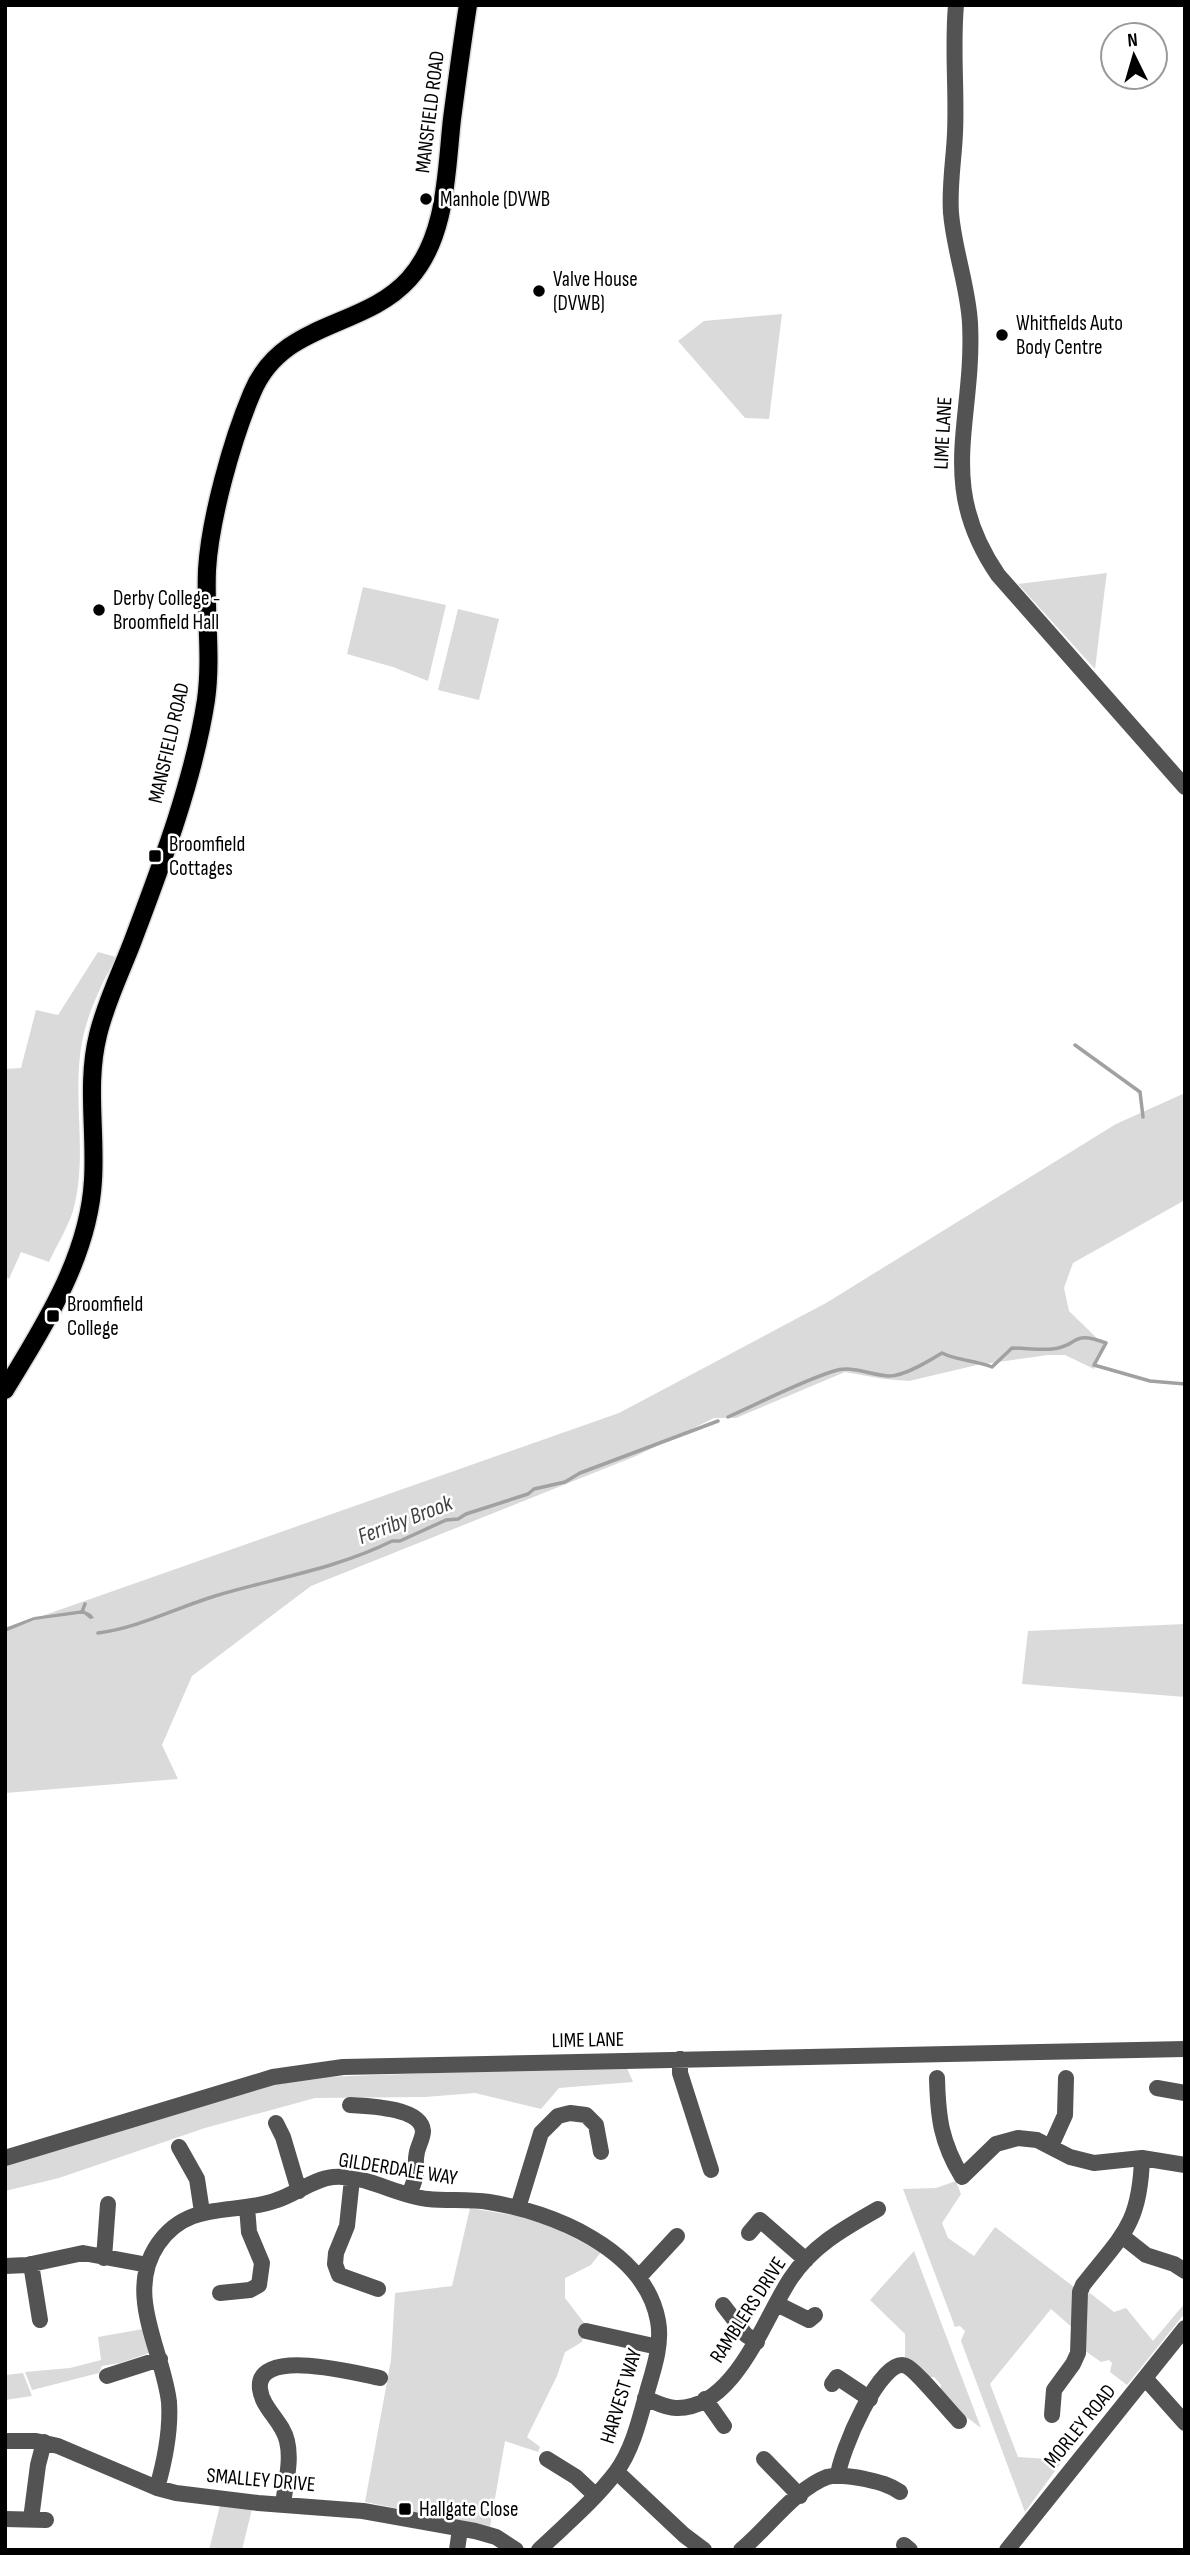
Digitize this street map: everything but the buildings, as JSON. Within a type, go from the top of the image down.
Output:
[{"type":"main road","name":"MANSFIELD ROAD","points":[[5,1390],[47,1318],[87,1223],[93,1177],[91,1090],[97,1038],[162,859],[201,722],[208,677],[209,546],[244,412],[263,372],[279,354],[297,340],[388,297],[409,280],[425,258],[440,215],[468,5]]},
{"type":"street","name":"LIME LANE","points":[[956,5],[955,132],[951,201],[953,231],[970,321],[961,461],[962,486],[971,527],[998,575],[1185,787]]},
{"type":"street","name":"LIME LANE","points":[[5,2158],[296,2072],[357,2067],[1185,2049]]},
{"type":"street","points":[[680,2059],[680,2073],[712,2171]]},
{"type":"street","points":[[937,2078],[932,2100],[947,2151],[962,2177],[996,2144],[1027,2138],[1051,2146],[1070,2157],[1094,2163],[1142,2158],[1185,2164]]},
{"type":"street","points":[[1051,2146],[1064,2118],[1058,2097],[1066,2078]]},
{"type":"street","points":[[350,2105],[375,2106],[411,2115],[420,2125],[429,2129],[417,2151],[416,2175],[409,2195]]},
{"type":"street","points":[[518,2208],[541,2133],[558,2116],[570,2113],[586,2115],[596,2125],[601,2152]]},
{"type":"street","points":[[276,2123],[283,2137],[299,2191]]},
{"type":"street","points":[[179,2147],[197,2179],[202,2212]]},
{"type":"street","points":[[1052,2415],[1046,2394],[1078,2353],[1079,2305],[1083,2285],[1122,2236],[1138,2206],[1142,2158]]},
{"type":"street","name":"GILDERDALE WAY","points":[[156,2488],[169,2428],[167,2387],[149,2326],[144,2297],[145,2278],[159,2243],[172,2228],[189,2216],[279,2200],[334,2177],[352,2179],[433,2200],[482,2202]]},
{"type":"street","points":[[352,2179],[349,2217],[335,2264],[339,2275],[378,2289]]},
{"type":"street","name":"HARVEST WAY","points":[[482,2202],[518,2208],[574,2227],[609,2250],[639,2277],[648,2290],[658,2320],[658,2347],[645,2398],[632,2442],[617,2472],[539,2550]]},
{"type":"street","points":[[104,2258],[108,2204]]},
{"type":"street","points":[[220,2293],[250,2290],[259,2285],[262,2263],[249,2232],[247,2207]]},
{"type":"street","name":"RAMBLERS DRIVE","points":[[645,2398],[675,2408],[686,2407],[719,2390],[738,2370],[757,2342],[791,2277],[826,2239],[878,2209]]},
{"type":"street","points":[[748,2233],[760,2220],[806,2260]]},
{"type":"street","points":[[639,2277],[677,2236]]},
{"type":"street","points":[[1122,2236],[1146,2255],[1174,2264],[1185,2272]]},
{"type":"street","points":[[5,2266],[31,2264],[83,2253],[148,2265]]},
{"type":"street","points":[[31,2264],[40,2320]]},
{"type":"street","points":[[777,2304],[809,2320],[815,2315]]},
{"type":"street","points":[[723,2305],[746,2335],[757,2342]]},
{"type":"street","name":"MORLEY ROAD","points":[[1007,2550],[1185,2328]]},
{"type":"street","points":[[586,2331],[658,2347]]},
{"type":"street","points":[[107,2376],[160,2358]]},
{"type":"street","points":[[283,2505],[288,2443],[281,2424],[261,2396],[261,2380],[271,2370],[310,2364],[380,2378]]},
{"type":"street","points":[[838,2476],[845,2447],[870,2399],[887,2372],[897,2365],[906,2365],[916,2373],[960,2421]]},
{"type":"street","points":[[832,2384],[838,2377],[870,2399]]},
{"type":"street","points":[[1145,2378],[1185,2423]]},
{"type":"street","points":[[705,2399],[724,2426]]},
{"type":"street","name":"SMALLEY DRIVE","points":[[5,2441],[44,2442],[156,2488],[193,2496],[363,2511],[496,2537],[516,2550]]},
{"type":"street","points":[[5,2519],[39,2519],[34,2491],[44,2442]]},
{"type":"street","points":[[547,2459],[576,2477],[596,2495]]},
{"type":"street","points":[[764,2459],[800,2496]]},
{"type":"street","points":[[617,2472],[684,2535],[704,2550]]},
{"type":"street","points":[[745,2549],[779,2512],[823,2480],[838,2476],[889,2484],[900,2492]]},
{"type":"street","points":[[457,2550],[460,2529]]},
{"type":"shaded area","points":[[782,314],[769,419],[745,418],[678,341],[704,321]]},
{"type":"shaded area","points":[[1107,573],[1106,579],[1095,669],[1018,584]]},
{"type":"shaded area","points":[[363,587],[446,605],[428,681],[393,667],[347,654]]},
{"type":"shaded area","points":[[458,609],[499,619],[479,700],[438,690]]},
{"type":"shaded area","points":[[98,952],[116,957],[92,1009],[82,1042],[78,1082],[80,1163],[73,1211],[49,1262],[21,1252],[9,1279],[5,1276],[5,1069],[21,1068],[36,1010],[58,1015]]},
{"type":"shaded area","points":[[1185,1093],[1185,1200],[1073,1263],[1064,1288],[1069,1311],[1105,1346],[1094,1369],[1065,1355],[1048,1355],[977,1365],[909,1381],[845,1372],[736,1418],[714,1418],[636,1456],[311,1586],[192,1676],[162,1745],[178,1779],[5,1793],[5,1629],[619,1413],[826,1303],[1116,1124]]},
{"type":"shaded area","points":[[83,1610],[94,1618],[79,1614],[34,1620],[5,1632],[5,1628],[34,1617]]},
{"type":"shaded area","points":[[1185,1624],[1185,1697],[1022,1684],[1028,1631]]},
{"type":"shaded area","points":[[626,2066],[633,2082],[559,2088],[541,2109],[475,2093],[425,2097],[315,2098],[205,2128],[59,2178],[5,2191],[5,2162],[294,2078]]},
{"type":"shaded area","points":[[956,2181],[961,2194],[942,2223],[948,2238],[974,2256],[995,2227],[1074,2287],[1074,2329],[1051,2309],[990,2384],[1018,2457],[1063,2460],[1025,2512],[961,2341],[965,2331],[960,2326],[955,2327],[903,2189],[936,2188]]},
{"type":"shaded area","points":[[470,2208],[518,2216],[555,2228],[601,2252],[591,2265],[565,2278],[565,2298],[585,2324],[582,2342],[565,2352],[557,2376],[527,2437],[540,2447],[538,2452],[505,2441],[490,2527],[365,2502],[391,2360],[395,2293],[452,2286]]},
{"type":"shaded area","points":[[914,2251],[981,2428],[939,2396],[941,2385],[934,2377],[929,2377],[905,2360],[905,2334],[870,2300]]},
{"type":"shaded area","points":[[1090,2293],[1114,2312],[1126,2308],[1153,2341],[1185,2303],[1185,2313],[1127,2385],[1110,2372],[1112,2363],[1109,2360],[1101,2362],[1084,2350],[1085,2296]]},
{"type":"shaded area","points":[[143,2329],[152,2352],[102,2366],[99,2373],[32,2390],[25,2372],[70,2368],[101,2360],[98,2337]]},
{"type":"shaded area","points":[[23,2373],[32,2396],[5,2400],[5,2375]]},
{"type":"shaded area","points":[[220,2505],[252,2509],[242,2550],[209,2550]]},
{"type":"waterway","points":[[1075,1045],[1140,1092],[1143,1117]]},
{"type":"waterway","name":"Ferriby Brook","points":[[728,1417],[840,1369],[894,1376],[916,1368],[942,1353],[992,1367],[1012,1348],[1061,1348],[1080,1338],[1106,1343],[1094,1365],[1150,1381],[1185,1384]]},
{"type":"waterway","name":"Ferriby Brook","points":[[98,1633],[128,1627],[215,1596],[349,1559],[392,1541],[400,1541],[446,1520],[458,1519],[528,1494],[534,1489],[565,1482],[580,1473],[718,1421]]},
{"type":"waterway","points":[[82,1612],[85,1604]]},
{"type":"place","name":"Manhole (DVWB","points":[[426,199]]},
{"type":"place","name":"Valve House (DVWB)","points":[[539,291]]},
{"type":"place","name":"Whitfields Auto Body Centre","points":[[1002,335]]},
{"type":"place","name":"Derby College - Broomfield Hall","points":[[99,610]]},
{"type":"place","name":"Broomfield Cottages","points":[[155,856]]},
{"type":"place","name":"Broomfield College","points":[[53,1316]]},
{"type":"place","name":"Hallgate Close","points":[[405,2509]]}]
